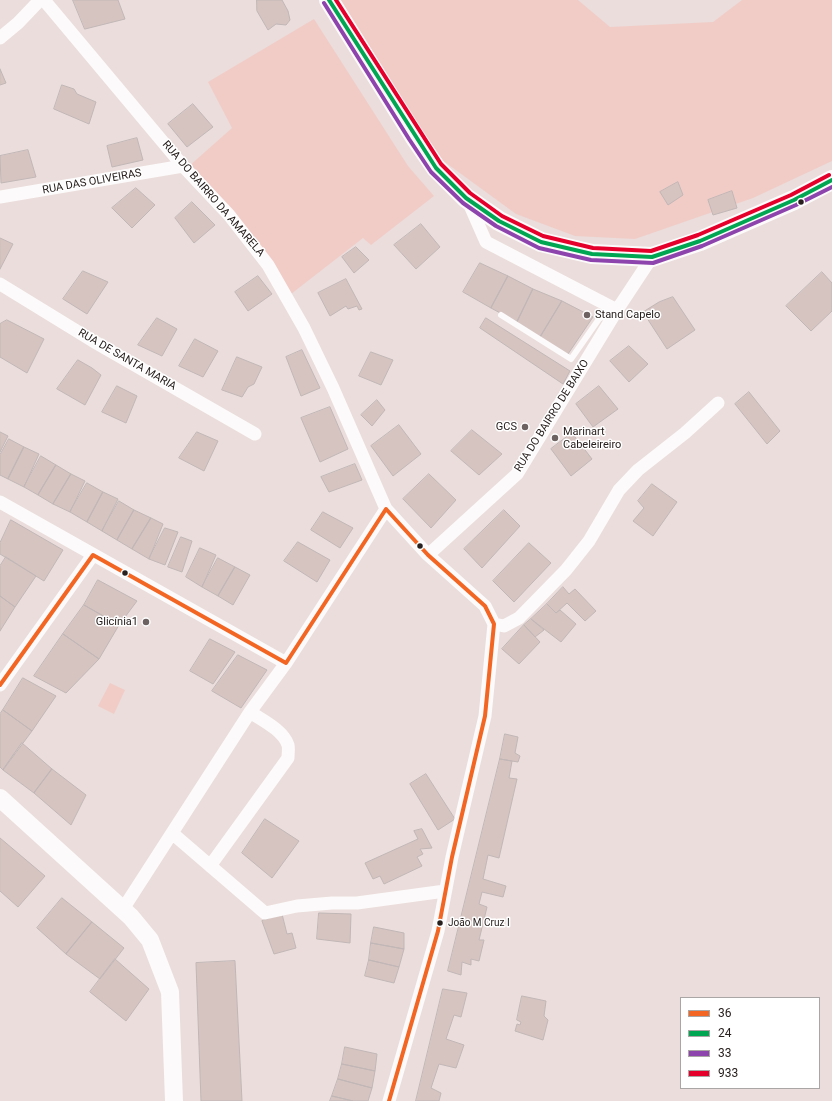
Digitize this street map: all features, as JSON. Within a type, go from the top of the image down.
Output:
[{"type":"main road","points":[[329,0],[418,142],[436,168],[466,198],[499,222],[541,242],[592,254],[652,257],[700,241],[794,200],[832,180]]},
{"type":"street","points":[[0,38],[18,23],[40,0]]},
{"type":"street","name":"RUA DO BAIRRO DA AMARELA","points":[[44,0],[183,166],[229,215],[268,265],[317,355],[386,509],[428,556],[485,606],[494,624]]},
{"type":"street","name":"RUA DAS OLIVEIRAS","points":[[0,197],[183,166]]},
{"type":"street","points":[[466,198],[486,242],[617,310]]},
{"type":"street","name":"RUA DO BAIRRO DE BAIXO","points":[[428,556],[516,474],[617,310],[652,257]]},
{"type":"street","name":"RUA DE SANTA MARIA","points":[[0,284],[93,341],[255,434]]},
{"type":"street","points":[[389,1101],[438,931],[445,891],[485,716],[494,624],[504,626],[519,618],[566,570],[589,541],[619,490],[638,470],[685,433],[718,403]]},
{"type":"street","points":[[0,502],[286,663]]},
{"type":"street","points":[[123,909],[250,712],[286,663],[386,509]]},
{"type":"street","points":[[0,685],[93,555]]},
{"type":"street","points":[[210,866],[288,758],[288,746],[285,740],[279,733],[250,712]]},
{"type":"street","points":[[0,798],[123,909],[150,940],[170,992],[174,1101]]},
{"type":"street","points":[[172,833],[265,913],[296,906],[332,903],[357,903],[445,891]]},
{"type":"lane","points":[[501,315],[571,359],[598,319],[617,310]]},
{"type":"shaded area","points":[[340,0],[578,0],[610,27],[713,22],[742,0],[832,0],[832,161],[753,198],[635,239],[575,236],[516,214],[442,160]]},
{"type":"shaded area","points":[[314,19],[408,166],[434,196],[371,245],[363,238],[291,294],[188,167],[232,128],[208,82]]},
{"type":"shaded area","points":[[110,683],[125,690],[114,714],[98,706]]},
{"type":"building","points":[[73,0],[118,0],[125,19],[85,29]]},
{"type":"building","points":[[257,0],[282,0],[288,11],[290,20],[286,25],[276,24],[268,30],[257,11]]},
{"type":"building","points":[[0,69],[6,83],[0,85]]},
{"type":"building","points":[[62,85],[74,89],[77,94],[96,102],[89,124],[54,109]]},
{"type":"building","points":[[193,104],[213,127],[187,147],[168,124]]},
{"type":"building","points":[[137,138],[143,160],[112,167],[107,146]]},
{"type":"building","points":[[28,150],[36,177],[1,183],[0,156]]},
{"type":"building","points":[[678,182],[683,195],[668,205],[660,192]]},
{"type":"building","points":[[136,188],[155,205],[132,228],[112,208]]},
{"type":"building","points":[[732,191],[737,208],[713,215],[708,200]]},
{"type":"building","points":[[192,202],[215,225],[194,243],[175,218]]},
{"type":"building","points":[[421,224],[440,247],[416,269],[394,245]]},
{"type":"building","points":[[0,238],[13,244],[0,269]]},
{"type":"building","points":[[356,247],[369,260],[354,273],[342,257]]},
{"type":"building","points":[[480,263],[508,276],[491,308],[463,292]]},
{"type":"building","points":[[83,271],[108,282],[87,314],[63,299]]},
{"type":"building","points":[[822,272],[832,283],[832,311],[811,331],[786,306]]},
{"type":"building","points":[[258,276],[272,294],[248,311],[235,292]]},
{"type":"building","points":[[508,276],[533,289],[517,322],[491,308]]},
{"type":"building","points":[[346,279],[362,309],[359,310],[357,306],[348,309],[346,306],[330,316],[318,293]]},
{"type":"building","points":[[533,289],[562,301],[539,339],[517,322]]},
{"type":"building","points":[[673,297],[695,330],[667,349],[643,312],[659,302]]},
{"type":"building","points":[[562,301],[593,317],[568,354],[539,339]]},
{"type":"building","points":[[157,318],[177,329],[162,356],[138,345]]},
{"type":"building","points":[[486,318],[570,371],[563,384],[480,328]]},
{"type":"building","points":[[7,320],[44,339],[27,373],[0,357],[0,324]]},
{"type":"building","points":[[195,339],[218,351],[203,377],[179,366]]},
{"type":"building","points":[[629,346],[648,364],[629,382],[610,361]]},
{"type":"building","points":[[302,350],[320,388],[301,396],[286,357]]},
{"type":"building","points":[[371,352],[393,360],[381,385],[359,376]]},
{"type":"building","points":[[237,357],[262,367],[254,384],[248,387],[242,397],[222,390]]},
{"type":"building","points":[[78,360],[101,375],[85,405],[57,389]]},
{"type":"building","points":[[117,386],[137,396],[126,423],[102,412]]},
{"type":"building","points":[[599,386],[618,409],[593,427],[576,404]]},
{"type":"building","points":[[749,392],[780,431],[767,444],[735,404]]},
{"type":"building","points":[[377,400],[385,410],[372,426],[361,415]]},
{"type":"building","points":[[330,407],[348,449],[320,462],[301,418]]},
{"type":"building","points":[[399,425],[421,454],[393,476],[371,446]]},
{"type":"building","points":[[472,430],[502,454],[479,475],[451,451]]},
{"type":"building","points":[[0,432],[8,436],[0,452]]},
{"type":"building","points":[[197,432],[218,441],[204,471],[179,458]]},
{"type":"building","points":[[572,433],[592,459],[571,476],[551,449]]},
{"type":"building","points":[[9,439],[24,447],[8,479],[0,475],[0,455]]},
{"type":"building","points":[[24,447],[39,454],[24,487],[8,479]]},
{"type":"building","points":[[41,456],[56,465],[38,495],[24,487]]},
{"type":"building","points":[[355,464],[362,480],[329,492],[321,477]]},
{"type":"building","points":[[56,465],[71,474],[53,504],[38,495]]},
{"type":"building","points":[[71,474],[85,481],[70,512],[53,504]]},
{"type":"building","points":[[429,474],[456,500],[431,528],[403,499]]},
{"type":"building","points":[[87,483],[103,492],[87,522],[70,512]]},
{"type":"building","points":[[652,484],[677,502],[653,536],[633,521],[644,508],[638,501]]},
{"type":"building","points":[[103,492],[118,499],[102,531],[87,522]]},
{"type":"building","points":[[119,501],[134,510],[117,540],[102,531]]},
{"type":"building","points":[[134,510],[151,518],[132,549],[117,540]]},
{"type":"building","points":[[504,510],[520,526],[482,568],[464,549]]},
{"type":"building","points":[[323,512],[353,528],[340,548],[311,530]]},
{"type":"building","points":[[151,518],[163,524],[149,559],[132,549]]},
{"type":"building","points":[[11,520],[63,550],[44,581],[0,554],[0,543]]},
{"type":"building","points":[[165,528],[178,532],[165,565],[149,559]]},
{"type":"building","points":[[181,537],[192,541],[182,572],[168,567]]},
{"type":"building","points":[[298,542],[330,560],[317,582],[284,561]]},
{"type":"building","points":[[529,543],[551,563],[514,602],[493,581]]},
{"type":"building","points":[[200,548],[216,555],[202,587],[186,577]]},
{"type":"building","points":[[6,557],[36,576],[15,607],[0,596],[0,566]]},
{"type":"building","points":[[218,558],[235,567],[218,596],[202,587]]},
{"type":"building","points":[[235,567],[250,575],[233,605],[218,596]]},
{"type":"building","points":[[98,580],[137,601],[119,625],[84,605]]},
{"type":"building","points":[[563,587],[569,594],[575,589],[596,611],[585,621],[567,603],[556,613],[547,604]]},
{"type":"building","points":[[0,596],[15,607],[0,631]]},
{"type":"building","points":[[547,604],[556,613],[560,610],[576,624],[561,642],[531,619]]},
{"type":"building","points":[[84,605],[119,625],[99,659],[63,634]]},
{"type":"building","points":[[531,619],[544,630],[535,637],[524,625]]},
{"type":"building","points":[[524,625],[540,642],[519,664],[502,649]]},
{"type":"building","points":[[63,634],[99,659],[66,693],[34,676]]},
{"type":"building","points":[[210,639],[235,652],[213,684],[190,671]]},
{"type":"building","points":[[238,655],[267,670],[241,708],[212,691]]},
{"type":"building","points":[[23,678],[56,696],[32,731],[3,710]]},
{"type":"building","points":[[3,710],[32,731],[3,770],[0,767],[0,714]]},
{"type":"building","points":[[505,734],[518,737],[515,753],[520,756],[518,762],[500,759]]},
{"type":"building","points":[[22,743],[52,769],[34,793],[3,770]]},
{"type":"building","points":[[500,759],[512,761],[509,778],[517,779],[499,858],[488,855],[483,879],[506,886],[503,897],[482,892],[479,904],[487,907],[479,940],[484,940],[479,961],[471,959],[471,965],[462,962],[461,975],[448,971]]},
{"type":"building","points":[[52,769],[86,795],[71,825],[34,793]]},
{"type":"building","points":[[426,774],[455,819],[438,830],[410,784]]},
{"type":"building","points":[[265,819],[299,841],[272,878],[242,853]]},
{"type":"building","points":[[422,829],[432,848],[420,849],[423,854],[417,857],[422,866],[384,884],[380,876],[373,879],[365,863],[418,839],[414,831]]},
{"type":"building","points":[[0,838],[45,876],[18,907],[0,891]]},
{"type":"building","points":[[62,898],[92,922],[66,954],[37,928]]},
{"type":"building","points":[[319,913],[351,914],[350,943],[317,939]]},
{"type":"building","points":[[282,914],[287,934],[292,933],[296,948],[274,954],[262,921]]},
{"type":"building","points":[[92,922],[124,948],[100,979],[66,954]]},
{"type":"building","points":[[374,927],[404,933],[404,949],[371,943]]},
{"type":"building","points":[[371,943],[404,949],[399,967],[369,960]]},
{"type":"building","points":[[115,959],[149,989],[126,1021],[90,992]]},
{"type":"building","points":[[369,960],[399,967],[394,983],[365,976]]},
{"type":"building","points":[[235,961],[242,1101],[201,1101],[196,963]]},
{"type":"building","points":[[443,989],[467,993],[461,1017],[454,1015],[446,1039],[464,1045],[456,1068],[439,1064],[431,1088],[441,1093],[439,1101],[416,1101]]},
{"type":"building","points":[[522,996],[546,1001],[544,1016],[548,1020],[543,1040],[515,1031],[517,1024],[520,1025],[521,1022],[517,1020]]},
{"type":"building","points":[[345,1047],[377,1054],[375,1071],[342,1064]]},
{"type":"building","points":[[342,1064],[375,1071],[372,1088],[338,1079]]},
{"type":"building","points":[[338,1079],[372,1088],[368,1101],[353,1101],[332,1096]]},
{"type":"building","points":[[332,1096],[353,1101],[330,1101]]},
{"type":"transit line","name":"24","points":[[329,0],[436,168],[466,198],[499,221],[541,242],[592,254],[652,257],[700,241],[794,200],[832,180]]},
{"type":"transit line","name":"933","points":[[336,0],[441,164],[470,193],[502,216],[543,236],[593,248],[651,251],[698,235],[791,195],[829,175]]},
{"type":"transit line","name":"33","points":[[324,3],[431,172],[463,203],[496,226],[539,248],[591,260],[653,263],[702,246],[796,205],[832,187]]},
{"type":"transit line","name":"36","points":[[0,685],[93,555],[286,663],[386,509],[428,555],[485,606],[494,624],[485,716],[452,857],[438,931],[389,1101]]},
{"type":"place","name":"Stand Capelo","points":[[587,315]]},
{"type":"place","name":"GCS","points":[[525,427]]},
{"type":"place","name":"Marinart Cabeleireiro","points":[[555,438]]},
{"type":"place","name":"Glicínia1","points":[[146,622]]},
{"type":"place","name":"João M Cruz I","points":[[440,923]]}]
